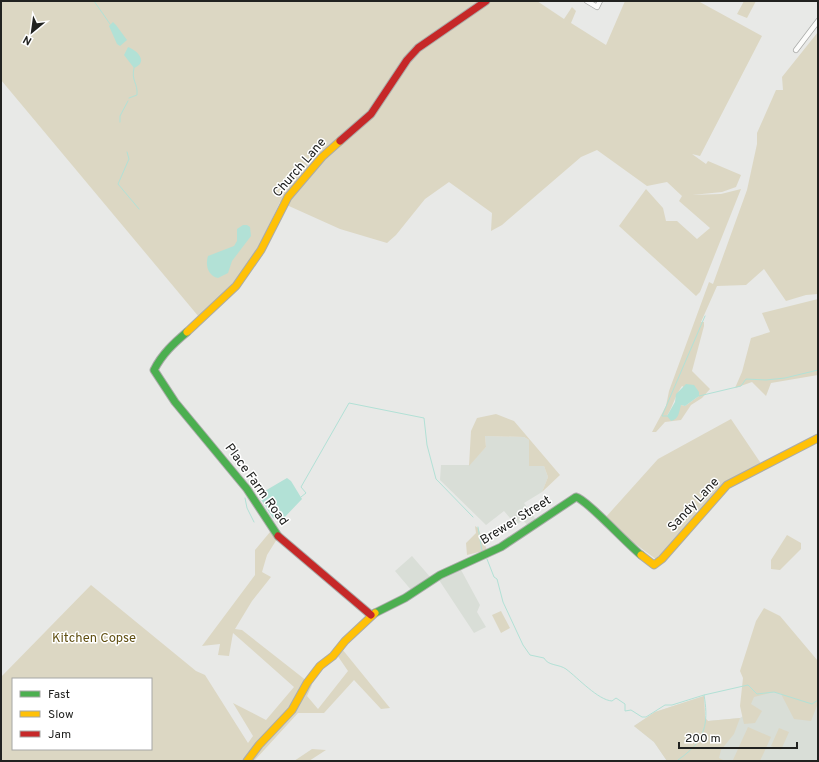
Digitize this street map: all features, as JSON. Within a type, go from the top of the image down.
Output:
[{"type":"street","name":"Church Lane","points":[[154,370],[159,360],[170,347],[236,286],[261,250],[288,197],[322,157],[371,114],[407,60],[418,48],[486,1]]},
{"type":"street","points":[[587,1],[602,10]]},
{"type":"street","points":[[597,7],[600,1]]},
{"type":"street","points":[[796,50],[818,20]]},
{"type":"street","name":"Place Farm Road","points":[[154,370],[169,395],[248,490],[273,531],[281,540],[371,615]]},
{"type":"street","name":"Sandy Lane","points":[[658,563],[728,485],[818,438]]},
{"type":"street","name":"Brewer Street","points":[[371,615],[405,598],[440,575],[501,547],[576,497],[579,497],[612,532],[653,565],[658,563]]},
{"type":"street","points":[[247,761],[259,745],[292,710],[307,683],[320,666],[333,656],[345,641],[371,615]]},
{"type":"shaded area","points":[[113,22],[127,40],[120,46],[117,44],[109,26]]},
{"type":"shaded area","points":[[128,47],[140,56],[141,63],[134,68],[124,55]]},
{"type":"shaded area","points":[[243,225],[250,227],[251,236],[232,261],[228,273],[218,278],[215,277],[208,270],[208,256],[234,246],[237,241],[237,229]]},
{"type":"shaded area","points":[[686,384],[694,385],[699,392],[699,396],[685,406],[681,405],[676,419],[671,421],[667,416],[675,402],[676,394]]},
{"type":"shaded area","points":[[485,436],[524,437],[529,440],[529,466],[544,466],[548,477],[542,492],[524,503],[537,521],[529,527],[523,520],[516,525],[504,511],[486,525],[440,480],[441,465],[469,465],[486,447]]},
{"type":"shaded area","points":[[287,478],[291,481],[302,499],[282,520],[273,518],[258,495]]},
{"type":"shaded area","points":[[412,556],[431,578],[412,591],[395,571]]},
{"type":"shaded area","points":[[460,568],[480,605],[477,612],[486,627],[474,633],[439,580]]},
{"type":"shaded area","points":[[743,678],[818,705],[818,761],[667,761],[654,742],[634,726],[655,712],[704,696],[705,718],[708,721],[740,718],[745,715]]},
{"type":"green space","points":[[1,1],[537,1],[564,19],[572,7],[576,11],[571,23],[606,45],[625,1],[698,1],[762,36],[700,156],[692,154],[706,164],[708,161],[741,175],[736,187],[722,192],[692,195],[721,194],[741,189],[700,292],[696,296],[619,226],[646,189],[663,208],[666,221],[677,221],[697,239],[710,228],[679,201],[682,196],[667,182],[647,186],[597,150],[581,157],[502,225],[491,231],[492,213],[449,182],[425,199],[396,235],[387,243],[340,229],[280,202],[257,250],[242,274],[199,317],[1,80]]},
{"type":"green space","points":[[744,1],[756,1],[747,18],[737,14]]},
{"type":"green space","points":[[818,32],[818,294],[806,295],[786,301],[764,269],[746,285],[717,286],[701,322],[704,322],[704,326],[692,371],[710,389],[702,398],[691,405],[681,420],[665,422],[656,432],[652,432],[666,406],[669,391],[709,282],[713,284],[747,190],[757,144],[757,133],[776,90],[783,90],[782,77]],"holes":[[[682,386],[699,396],[685,406],[681,405],[667,416]]]},
{"type":"green space","points":[[818,299],[818,375],[771,383],[766,396],[752,382],[735,388],[742,372],[751,338],[770,332],[762,313]]},
{"type":"green space","points":[[496,414],[514,421],[560,475],[542,492],[548,477],[544,466],[529,466],[529,440],[524,437],[485,436],[486,447],[469,466],[471,431],[477,418]]},
{"type":"green space","points":[[731,419],[762,465],[726,481],[657,560],[614,528],[605,518],[658,459]]},
{"type":"green space","points":[[475,526],[478,528],[487,550],[467,555],[466,543],[476,533]]},
{"type":"green space","name":"Kitchen Copse","points":[[270,532],[277,539],[267,555],[262,572],[271,577],[252,601],[235,629],[242,630],[312,685],[307,696],[318,709],[348,671],[337,655],[342,649],[390,708],[381,709],[354,680],[324,713],[298,713],[254,761],[1,761],[1,677],[91,585],[196,671],[205,675],[248,743],[253,736],[233,703],[266,720],[294,687],[233,633],[229,656],[218,655],[220,644],[202,646],[255,575],[255,550]]},
{"type":"green space","points":[[787,535],[801,543],[801,549],[780,570],[771,569],[771,560]]},
{"type":"green space","points":[[764,608],[780,616],[818,661],[818,703],[811,721],[794,719],[781,694],[774,692],[754,697],[751,704],[762,711],[755,723],[744,724],[740,706],[743,678],[740,671],[756,621]]},
{"type":"green space","points":[[501,611],[510,628],[501,633],[492,615]]},
{"type":"green space","points":[[704,696],[705,718],[708,721],[740,718],[734,734],[721,750],[719,758],[725,761],[667,761],[654,742],[634,726],[655,712]]},
{"type":"green space","points":[[748,727],[771,737],[760,761],[735,761],[733,760]]},
{"type":"green space","points":[[779,728],[789,732],[781,750],[771,746]]},
{"type":"green space","points":[[312,749],[326,750],[309,761],[294,761]]},
{"type":"waterway","points":[[94,1],[110,24]]},
{"type":"waterway","points":[[129,98],[137,95],[137,88],[133,76],[134,68]]},
{"type":"waterway","points":[[120,122],[120,116],[128,101]]},
{"type":"waterway","points":[[127,152],[129,159],[118,184],[139,209]]},
{"type":"waterway","points":[[667,416],[662,416],[705,316]]},
{"type":"waterway","points":[[699,396],[741,386],[746,379],[766,380],[785,378],[818,370]]},
{"type":"waterway","points":[[301,497],[306,493],[301,487],[349,403],[424,418],[427,445],[436,479],[473,517]]},
{"type":"waterway","points":[[245,498],[247,508],[254,522]]},
{"type":"waterway","points":[[478,527],[482,551]]},
{"type":"waterway","points":[[487,559],[494,577],[497,579],[503,602],[523,645],[530,655],[544,658],[551,664],[563,667],[601,697],[612,701],[616,698],[625,704],[625,711],[631,710],[642,717],[646,717],[665,705],[672,705],[704,695]]},
{"type":"waterway","points":[[677,761],[694,747],[702,734],[706,719],[704,695],[748,685],[757,694],[774,692],[812,704],[818,700]]},
{"type":"traffic: fast","points":[[187,332],[169,349],[154,370],[175,402],[247,489],[278,536]]},
{"type":"traffic: fast","points":[[375,613],[405,598],[440,575],[501,547],[576,497],[598,514],[641,555]]},
{"type":"traffic: slow","points":[[187,332],[236,286],[261,250],[288,197],[322,157],[340,141]]},
{"type":"traffic: slow","points":[[641,555],[654,565],[662,559],[727,485],[818,438]]},
{"type":"traffic: slow","points":[[247,761],[259,745],[292,710],[307,683],[320,666],[333,656],[345,641],[375,613]]},
{"type":"traffic: jam","points":[[340,141],[371,114],[407,60],[418,48],[486,1]]},
{"type":"traffic: jam","points":[[278,536],[371,615]]}]
